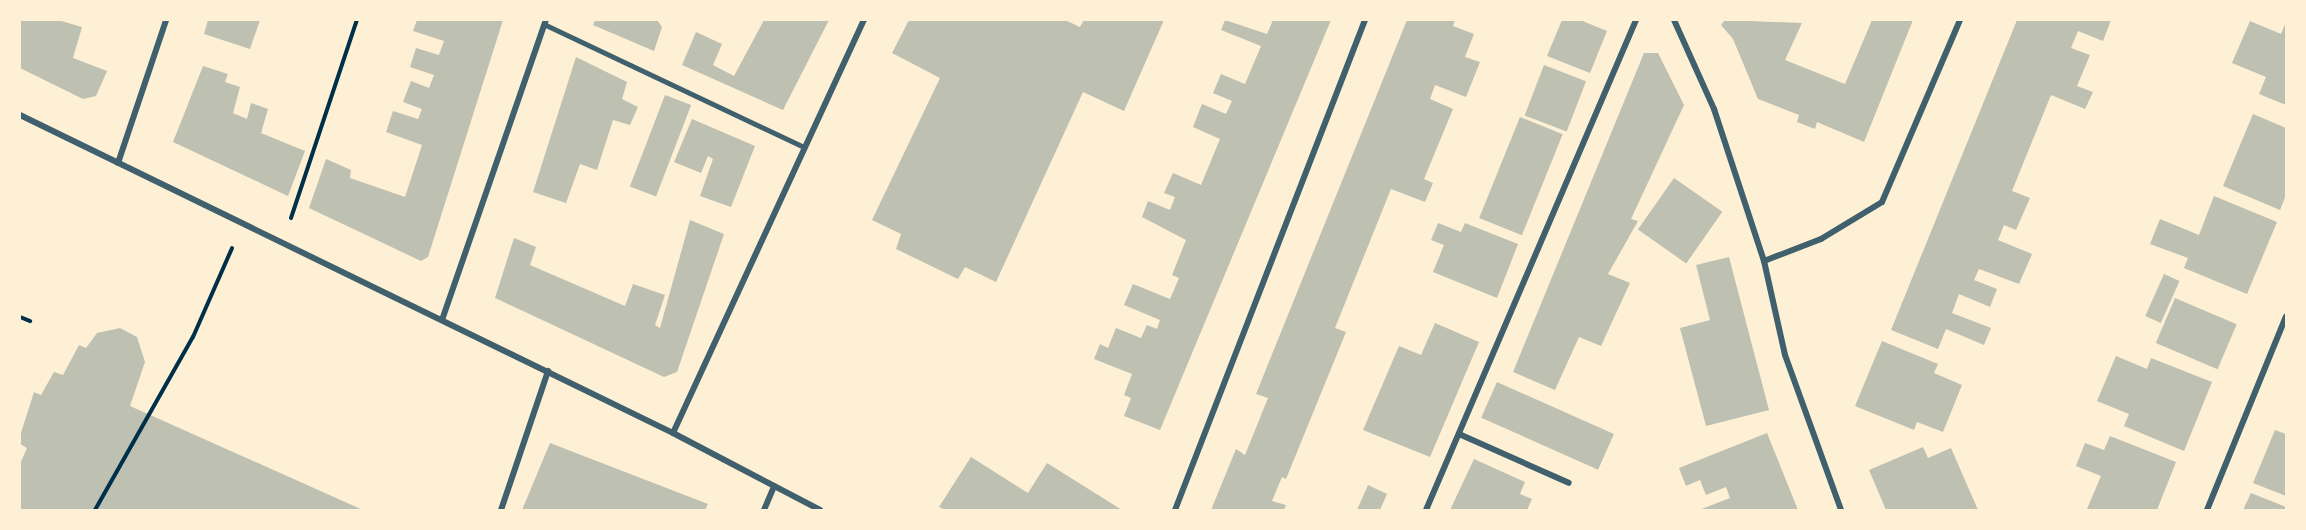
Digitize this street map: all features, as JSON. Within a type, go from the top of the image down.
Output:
[{"type":"street","points":[[118,162],[166,20]]},
{"type":"street","points":[[673,433],[802,146],[864,20]]},
{"type":"street","points":[[1175,510],[1365,20]]},
{"type":"street","points":[[1426,510],[1636,20]]},
{"type":"street","points":[[1674,20],[1714,109],[1764,261],[1785,355],[1841,510]]},
{"type":"street","points":[[1764,261],[1821,239],[1882,202],[1960,20]]},
{"type":"street","points":[[442,320],[545,22]]},
{"type":"street","points":[[20,115],[548,371],[673,433],[819,510]]},
{"type":"street","points":[[2207,510],[2286,316]]},
{"type":"street","points":[[501,510],[548,371]]},
{"type":"street","points":[[1459,434],[1569,483]]},
{"type":"street","points":[[764,510],[774,486]]},
{"type":"lane","points":[[545,22],[802,146]]},
{"type":"path","points":[[283,242],[357,20]]},
{"type":"path","points":[[95,510],[194,337],[243,224]]},
{"type":"path","points":[[20,317],[30,321]]},
{"type":"building","points":[[20,20],[58,20],[82,27],[73,58],[107,71],[96,96],[83,99],[20,68]]},
{"type":"building","points":[[208,20],[260,20],[250,49],[204,34]]},
{"type":"building","points":[[417,20],[503,20],[428,257],[421,261],[309,208],[326,159],[351,170],[350,178],[405,197],[422,145],[386,132],[393,111],[418,119],[422,109],[403,102],[411,81],[429,88],[434,75],[410,67],[416,48],[439,55],[444,41],[413,31]]},
{"type":"building","points":[[595,20],[657,20],[662,27],[654,51],[593,25]]},
{"type":"building","points":[[764,20],[829,20],[783,110],[682,65],[696,32],[722,44],[713,65],[734,76]]},
{"type":"building","points":[[909,20],[1065,20],[1080,27],[1084,20],[1164,20],[1124,111],[1083,92],[996,282],[965,267],[958,279],[896,249],[901,234],[872,220],[940,78],[892,53]]},
{"type":"building","points":[[1225,20],[1267,34],[1273,20],[1331,20],[1160,430],[1124,416],[1131,398],[1124,395],[1132,374],[1094,359],[1100,344],[1108,348],[1116,328],[1141,338],[1147,325],[1157,329],[1160,320],[1124,305],[1133,284],[1170,299],[1179,278],[1172,275],[1186,240],[1142,217],[1148,201],[1170,210],[1175,197],[1164,193],[1173,173],[1201,185],[1220,139],[1193,127],[1202,104],[1226,114],[1232,101],[1213,93],[1221,74],[1245,84],[1261,46],[1221,30]]},
{"type":"building","points":[[1407,20],[1455,20],[1453,26],[1474,34],[1465,57],[1480,62],[1466,97],[1435,85],[1430,99],[1453,109],[1424,179],[1433,183],[1425,202],[1391,189],[1335,328],[1346,332],[1286,479],[1282,477],[1272,501],[1286,505],[1284,510],[1211,510],[1236,449],[1245,455],[1268,398],[1256,394]]},
{"type":"building","points":[[1562,20],[1580,20],[1607,31],[1590,73],[1547,56]]},
{"type":"building","points":[[1725,20],[1802,23],[1785,60],[1845,84],[1872,20],[1913,20],[1864,142],[1817,122],[1815,129],[1797,122],[1799,115],[1758,99],[1733,39],[1721,25]]},
{"type":"building","points":[[2017,20],[2111,20],[2103,41],[2078,31],[2071,48],[2090,55],[2077,86],[2093,92],[2085,109],[2051,95],[2012,191],[2030,198],[2016,230],[2004,225],[1998,240],[2032,254],[2019,284],[1979,269],[1974,280],[1997,289],[1990,307],[1959,294],[1952,313],[1991,328],[1984,345],[1946,329],[1938,349],[1891,330]]},
{"type":"building","points":[[2250,21],[2281,34],[2286,22],[2286,105],[2259,94],[2266,77],[2232,63]]},
{"type":"building","points":[[1644,53],[1658,53],[1684,105],[1631,219],[1638,221],[1608,274],[1630,283],[1601,346],[1579,337],[1555,390],[1513,372]]},
{"type":"building","points":[[576,57],[627,82],[622,99],[638,107],[630,125],[613,120],[597,170],[580,164],[566,203],[533,192]]},
{"type":"building","points":[[1544,65],[1586,81],[1567,132],[1525,115]]},
{"type":"building","points":[[203,66],[228,74],[225,82],[240,87],[233,113],[247,119],[251,103],[268,109],[261,133],[305,151],[288,196],[173,142]]},
{"type":"building","points":[[665,95],[691,105],[656,197],[630,186]]},
{"type":"building","points":[[2253,114],[2286,128],[2286,195],[2280,210],[2223,186]]},
{"type":"building","points":[[1520,117],[1563,134],[1522,235],[1479,218]]},
{"type":"building","points":[[692,119],[755,146],[731,207],[700,196],[713,159],[708,156],[701,173],[674,162]]},
{"type":"building","points":[[1674,178],[1722,212],[1686,263],[1638,230]]},
{"type":"building","points":[[2214,196],[2277,222],[2247,294],[2184,268],[2188,258],[2150,244],[2160,219],[2199,235]]},
{"type":"building","points":[[690,220],[724,234],[677,372],[664,377],[495,298],[514,238],[536,247],[530,265],[625,306],[633,284],[665,295],[655,325],[660,328]]},
{"type":"building","points":[[1438,223],[1461,232],[1465,223],[1518,244],[1497,298],[1433,272],[1444,245],[1431,240]]},
{"type":"building","points":[[1729,257],[1769,410],[1706,426],[1680,328],[1710,320],[1696,265]]},
{"type":"building","points":[[2164,274],[2180,281],[2161,323],[2145,316]]},
{"type":"building","points":[[2175,298],[2237,324],[2218,369],[2156,343]]},
{"type":"building","points":[[1435,323],[1479,342],[1430,457],[1363,430],[1399,346],[1421,355]]},
{"type":"building","points":[[120,328],[137,337],[145,362],[130,406],[363,510],[20,510],[20,464],[27,448],[20,444],[20,436],[34,392],[41,395],[54,372],[63,375],[79,345],[86,348],[97,333]]},
{"type":"building","points":[[1882,341],[1938,364],[1934,373],[1962,385],[1943,432],[1917,422],[1914,430],[1855,406]]},
{"type":"building","points":[[2116,356],[2147,369],[2151,358],[2212,382],[2184,451],[2124,426],[2129,414],[2097,401]]},
{"type":"building","points":[[1497,382],[1614,434],[1598,470],[1481,418]]},
{"type":"building","points":[[2275,430],[2286,434],[2286,496],[2253,483]]},
{"type":"building","points":[[1767,433],[1798,510],[1699,510],[1730,498],[1726,487],[1706,495],[1700,480],[1686,486],[1679,468]]},
{"type":"building","points":[[2110,436],[2176,462],[2157,510],[2087,509],[2101,476],[2076,466],[2085,443],[2104,450]]},
{"type":"building","points":[[550,443],[708,504],[705,510],[522,510]]},
{"type":"building","points":[[1923,447],[1928,458],[1951,448],[1978,510],[1886,510],[1869,470]]},
{"type":"building","points":[[971,457],[1028,493],[1047,463],[1122,510],[946,510],[939,507]]},
{"type":"building","points":[[1474,459],[1525,482],[1520,494],[1532,499],[1527,510],[1450,510]]},
{"type":"building","points":[[1368,485],[1387,494],[1380,510],[1357,510]]},
{"type":"building","points":[[2251,493],[2286,507],[2286,510],[2243,510]]}]
